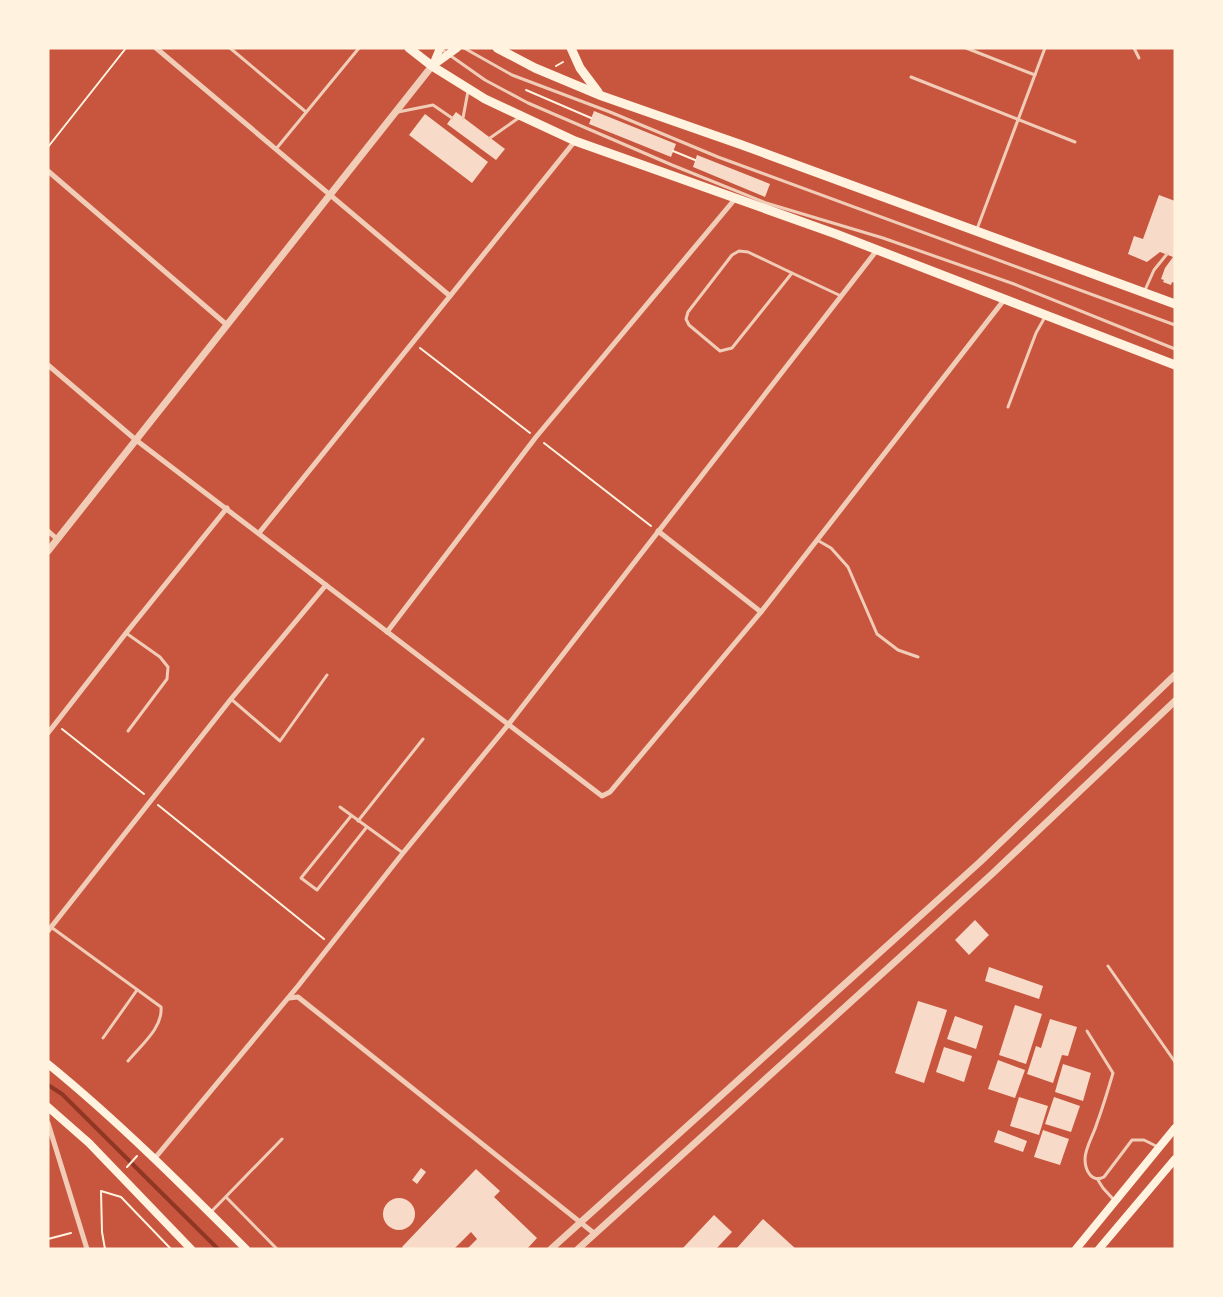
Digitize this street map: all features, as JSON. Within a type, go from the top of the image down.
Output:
[{"type":"main road","points":[[409,48],[469,90],[520,117],[575,141],[877,250],[1175,365]]},
{"type":"main road","points":[[432,66],[440,48]]},
{"type":"main road","points":[[432,66],[457,48]]},
{"type":"main road","points":[[497,48],[535,69],[602,96],[1175,304]]},
{"type":"main road","points":[[571,48],[584,74],[602,96]]},
{"type":"main road","points":[[48,1064],[155,1158],[246,1249]]},
{"type":"main road","points":[[48,1107],[89,1143],[191,1249]]},
{"type":"main road","points":[[1076,1249],[1175,1128]]},
{"type":"main road","points":[[1099,1249],[1175,1159]]},
{"type":"street","points":[[156,48],[450,296]]},
{"type":"street","points":[[48,551],[432,66]]},
{"type":"street","points":[[259,533],[575,141]]},
{"type":"street","points":[[48,171],[227,325]]},
{"type":"street","points":[[387,632],[536,437],[735,199]]},
{"type":"street","points":[[155,1158],[298,986],[508,725],[877,250]]},
{"type":"street","points":[[48,365],[136,440],[602,796],[610,792],[761,612],[1004,300]]},
{"type":"street","points":[[48,733],[227,508]]},
{"type":"street","points":[[48,531],[57,539]]},
{"type":"street","points":[[658,531],[761,612]]},
{"type":"street","points":[[50,929],[231,699],[326,585]]},
{"type":"street","points":[[551,1249],[980,862],[1175,675]]},
{"type":"street","points":[[578,1249],[992,874],[1175,701]]},
{"type":"street","points":[[298,986],[298,997]]},
{"type":"street","points":[[287,999],[298,997],[595,1234]]},
{"type":"street","points":[[48,1123],[87,1249]]},
{"type":"lane","points":[[230,48],[306,112]]},
{"type":"lane","points":[[276,149],[359,48]]},
{"type":"lane","points":[[440,48],[485,80],[528,103],[672,165],[766,203],[883,238],[1014,284],[1175,349]]},
{"type":"lane","points":[[464,48],[512,75],[610,112],[718,157],[1175,325]]},
{"type":"lane","points":[[966,48],[1035,75]]},
{"type":"lane","points":[[976,230],[1045,48]]},
{"type":"lane","points":[[1134,48],[1139,58]]},
{"type":"lane","points":[[912,77],[1076,142]]},
{"type":"lane","points":[[463,118],[469,90]]},
{"type":"lane","points":[[396,112],[433,105],[452,118]]},
{"type":"lane","points":[[490,138],[520,117]]},
{"type":"lane","points":[[792,273],[732,348],[726,351],[720,351],[689,325],[686,319],[688,312],[732,255],[739,251],[748,252],[841,296]]},
{"type":"lane","points":[[1145,292],[1154,270],[1167,254]]},
{"type":"lane","points":[[1008,407],[1036,333],[1046,316]]},
{"type":"lane","points":[[817,540],[831,548],[848,567],[877,634],[898,650],[918,657]]},
{"type":"lane","points":[[126,633],[160,657],[168,667],[167,679],[128,730]]},
{"type":"lane","points":[[231,699],[280,741],[327,675]]},
{"type":"lane","points":[[358,822],[423,739]]},
{"type":"lane","points":[[340,807],[403,853]]},
{"type":"lane","points":[[351,816],[302,878],[317,890],[366,828]]},
{"type":"lane","points":[[50,929],[161,1007],[162,1016],[159,1024],[129,1061]]},
{"type":"lane","points":[[1108,966],[1175,1062]]},
{"type":"lane","points":[[103,1038],[137,990]]},
{"type":"lane","points":[[1087,1031],[1113,1073],[1085,1158],[1087,1170],[1115,1201]]},
{"type":"lane","points":[[210,1213],[282,1139]]},
{"type":"lane","points":[[1098,1180],[1117,1163],[1132,1140],[1144,1140],[1159,1148]]},
{"type":"lane","points":[[226,1197],[277,1249]]},
{"type":"path","points":[[48,147],[126,48]]},
{"type":"path","points":[[674,151],[695,160]]},
{"type":"path","points":[[56,724],[331,945]]},
{"type":"path","points":[[125,1170],[140,1152]]},
{"type":"path","points":[[105,1249],[102,1232],[101,1191],[121,1197],[171,1249]]},
{"type":"path","points":[[48,1239],[80,1230]]},
{"type":"building","points":[[594,111],[676,144],[671,157],[589,124]]},
{"type":"building","points":[[456,112],[505,149],[496,160],[447,124]]},
{"type":"building","points":[[425,114],[488,162],[472,183],[409,135]]},
{"type":"building","points":[[697,155],[770,184],[765,197],[693,167]]},
{"type":"building","points":[[1159,195],[1175,201],[1175,283],[1172,282],[1171,285],[1161,279],[1173,257],[1160,252],[1147,262],[1128,254],[1134,236],[1143,239]]},
{"type":"building","points":[[975,920],[989,935],[969,955],[955,940]]},
{"type":"building","points":[[989,967],[1043,986],[1039,999],[985,981]]},
{"type":"building","points":[[918,1001],[947,1010],[924,1083],[895,1073]]},
{"type":"building","points":[[1015,1005],[1042,1014],[1026,1064],[999,1055]]},
{"type":"building","points":[[955,1016],[983,1026],[976,1049],[947,1039]]},
{"type":"building","points":[[1050,1019],[1077,1027],[1068,1056],[1062,1055],[1053,1083],[1027,1074],[1036,1046],[1041,1048]]},
{"type":"building","points":[[944,1047],[972,1056],[964,1082],[936,1072]]},
{"type":"building","points":[[998,1060],[1025,1070],[1015,1098],[988,1089]]},
{"type":"building","points":[[1063,1064],[1091,1073],[1083,1101],[1055,1092]]},
{"type":"building","points":[[1019,1097],[1048,1106],[1039,1135],[1010,1126]]},
{"type":"building","points":[[1054,1097],[1080,1106],[1071,1132],[1045,1124]]},
{"type":"building","points":[[998,1130],[1027,1141],[1023,1152],[994,1142]]},
{"type":"building","points":[[1043,1130],[1069,1139],[1060,1165],[1034,1157]]},
{"type":"building","points":[[421,1168],[426,1172],[417,1184],[412,1180]]},
{"type":"building","points":[[476,1169],[500,1191],[494,1197],[537,1238],[527,1249],[467,1249],[477,1239],[471,1232],[454,1249],[404,1249],[402,1247]]},
{"type":"building","points":[[399,1198],[410,1203],[415,1214],[410,1225],[399,1230],[388,1225],[383,1214],[388,1203]]},
{"type":"building","points":[[714,1215],[732,1232],[716,1249],[682,1249]]},
{"type":"building","points":[[763,1219],[796,1249],[736,1249]]},
{"type":"waterway","points":[[48,1085],[62,1094],[218,1249]]}]
